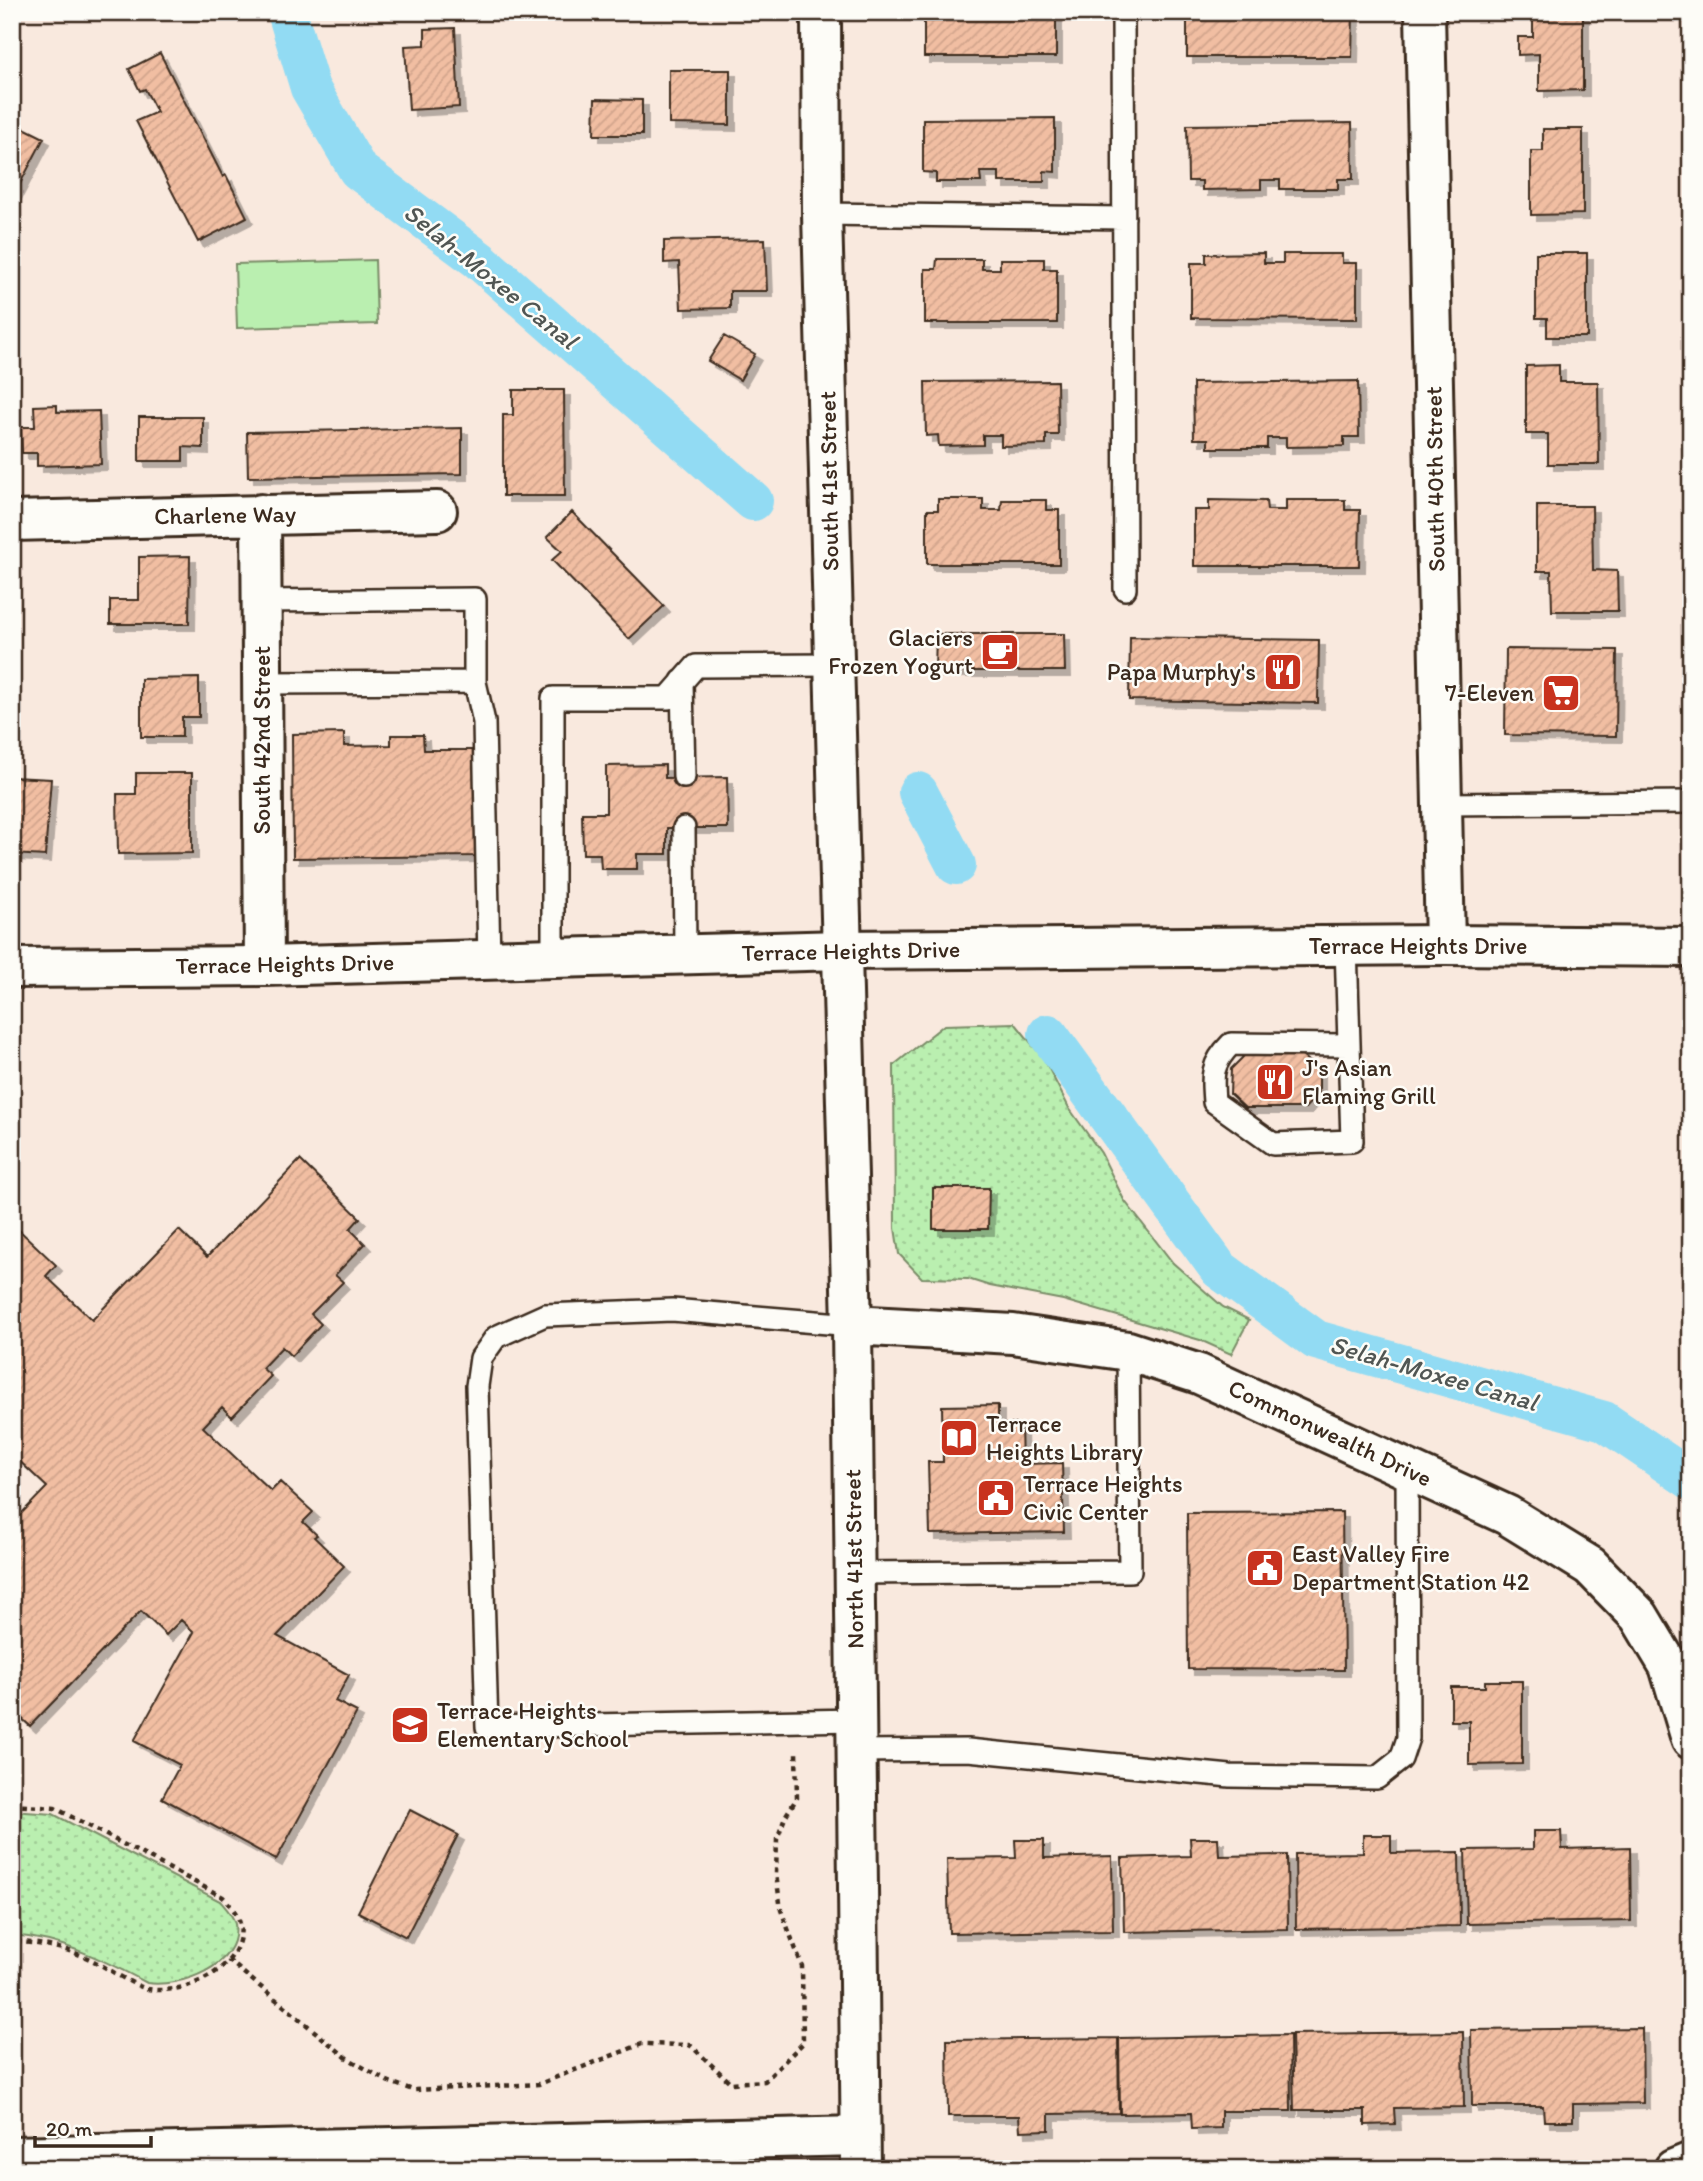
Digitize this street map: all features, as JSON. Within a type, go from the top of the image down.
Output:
[{"type":"street","name":"South 41st Street","points":[[821,12],[822,214],[841,950]]},
{"type":"street","name":"South 40th Street","points":[[1425,12],[1445,945]]},
{"type":"street","name":"Charlene Way","points":[[12,521],[437,511]]},
{"type":"street","name":"South 42nd Street","points":[[261,514],[264,966]]},
{"type":"street","name":"Terrace Heights Drive","points":[[12,968],[264,966],[841,950],[1445,945],[1691,947]]},
{"type":"street","name":"North 41st Street","points":[[841,950],[852,1325],[860,2152]]},
{"type":"street","name":"Commonwealth Drive","points":[[852,1325],[1013,1334],[1128,1351],[1199,1374],[1507,1515],[1590,1566],[1639,1616],[1669,1666],[1691,1739]]},
{"type":"street","points":[[12,2156],[860,2152]]},
{"type":"street","points":[[1674,2169],[1691,2162]]},
{"type":"lane","points":[[1123,12],[1125,589]]},
{"type":"lane","points":[[822,214],[1124,218]]},
{"type":"lane","points":[[262,601],[475,599],[475,682],[484,722],[489,960]]},
{"type":"lane","points":[[553,958],[553,698],[668,698],[696,666],[834,665]]},
{"type":"lane","points":[[682,681],[684,777]]},
{"type":"lane","points":[[262,683],[475,682]]},
{"type":"lane","points":[[1442,804],[1691,802]]},
{"type":"lane","points":[[684,828],[685,954]]},
{"type":"lane","points":[[1346,946],[1352,1142],[1273,1144],[1214,1102],[1212,1079],[1218,1057],[1231,1045],[1349,1045]]},
{"type":"lane","points":[[852,1325],[672,1310],[545,1315],[496,1337],[481,1358],[477,1385],[486,1727],[796,1721],[856,1735],[968,1750],[1230,1776],[1377,1778],[1401,1759],[1408,1738],[1407,1468]]},
{"type":"lane","points":[[854,1573],[1130,1571],[1128,1351]]},
{"type":"path","points":[[228,1960],[347,2058],[387,2081],[413,2090],[539,2084],[642,2044],[659,2043],[690,2045],[731,2083],[765,2081],[803,2043],[802,1966],[781,1910],[776,1874],[777,1839],[786,1815],[797,1798],[796,1721]]},
{"type":"path","points":[[12,1805],[55,1808],[223,1897],[236,1912],[241,1923],[234,1954],[218,1970],[201,1980],[167,1989],[145,1988],[83,1956],[33,1942],[12,1941]]},
{"type":"green space","points":[[375,260],[377,324],[237,328],[235,264]]},
{"type":"green space","points":[[1015,1023],[1044,1059],[1069,1108],[1101,1153],[1124,1200],[1173,1263],[1223,1307],[1249,1320],[1231,1354],[1200,1340],[1063,1300],[968,1279],[922,1278],[899,1254],[895,1228],[894,1065],[944,1025]]},
{"type":"green space","points":[[12,1811],[53,1814],[220,1901],[235,1924],[235,1939],[229,1952],[206,1971],[191,1978],[160,1984],[147,1983],[99,1959],[65,1946],[12,1935]]},
{"type":"building","points":[[924,12],[1056,12],[1056,57],[924,57]]},
{"type":"building","points":[[1187,12],[1353,12],[1352,57],[1187,57]]},
{"type":"building","points":[[1533,12],[1583,12],[1583,90],[1539,91],[1539,54],[1518,55],[1518,37],[1533,37]]},
{"type":"building","points":[[455,28],[459,107],[409,110],[405,46],[425,45],[425,29]]},
{"type":"building","points":[[160,53],[223,177],[226,175],[247,217],[198,242],[136,121],[157,112],[145,89],[140,91],[129,69]]},
{"type":"building","points":[[669,70],[730,70],[730,125],[669,124]]},
{"type":"building","points":[[595,99],[642,100],[642,135],[594,135]]},
{"type":"building","points":[[1055,118],[1055,172],[1044,171],[1044,182],[999,182],[999,172],[980,172],[981,182],[936,182],[936,173],[923,172],[923,119]]},
{"type":"building","points":[[12,122],[44,138],[12,199]]},
{"type":"building","points":[[1352,123],[1353,179],[1338,179],[1338,189],[1280,189],[1280,180],[1261,180],[1261,189],[1202,190],[1202,181],[1188,181],[1187,125]]},
{"type":"building","points":[[1543,129],[1583,129],[1583,214],[1531,215],[1531,151],[1543,151]]},
{"type":"building","points":[[765,239],[767,291],[730,291],[730,308],[681,309],[679,262],[664,263],[664,241]]},
{"type":"building","points":[[1264,253],[1264,263],[1283,263],[1283,254],[1342,254],[1342,263],[1357,263],[1357,319],[1191,318],[1191,263],[1206,263],[1206,254]]},
{"type":"building","points":[[1536,253],[1587,253],[1587,337],[1547,337],[1547,318],[1536,318]]},
{"type":"building","points":[[937,259],[982,259],[982,269],[1000,269],[1000,259],[1044,259],[1044,269],[1057,269],[1057,323],[925,323],[925,269],[936,269]]},
{"type":"building","points":[[724,336],[755,354],[740,380],[708,361]]},
{"type":"building","points":[[1559,365],[1559,382],[1598,382],[1599,464],[1548,464],[1548,434],[1526,434],[1526,366]]},
{"type":"building","points":[[1057,381],[1058,435],[1046,435],[1046,445],[1001,446],[1001,435],[983,435],[983,445],[939,446],[938,435],[926,436],[925,382]]},
{"type":"building","points":[[1358,381],[1359,437],[1344,437],[1344,446],[1286,447],[1286,438],[1267,438],[1267,448],[1208,448],[1208,439],[1194,439],[1193,383]]},
{"type":"building","points":[[513,390],[564,390],[565,496],[503,496],[503,415],[513,415]]},
{"type":"building","points":[[57,405],[57,412],[99,411],[101,464],[37,466],[37,453],[22,453],[21,427],[35,427],[34,406]]},
{"type":"building","points":[[139,417],[203,417],[203,448],[183,447],[183,461],[139,461]]},
{"type":"building","points":[[462,428],[462,474],[248,477],[247,432]]},
{"type":"building","points":[[938,499],[983,499],[983,510],[1001,510],[1002,500],[1046,500],[1046,510],[1059,510],[1059,564],[927,564],[927,510],[938,510]]},
{"type":"building","points":[[1209,500],[1266,501],[1267,510],[1286,510],[1286,500],[1345,500],[1345,510],[1360,510],[1359,566],[1194,566],[1194,510],[1209,510]]},
{"type":"building","points":[[1537,506],[1592,506],[1593,570],[1617,571],[1618,611],[1552,611],[1551,571],[1537,571]]},
{"type":"building","points":[[572,512],[664,606],[629,639],[552,560],[562,551],[547,537]]},
{"type":"building","points":[[190,556],[189,624],[110,624],[110,600],[139,600],[139,557]]},
{"type":"building","name":"Glaciers Frozen Yogurt","points":[[936,634],[1064,634],[1065,671],[935,671]]},
{"type":"building","points":[[1130,637],[1319,640],[1318,703],[1129,700]]},
{"type":"building","name":"7-Eleven","points":[[1506,649],[1617,650],[1616,736],[1505,735]]},
{"type":"building","points":[[199,678],[199,717],[182,717],[182,737],[141,737],[141,679]]},
{"type":"building","points":[[344,733],[344,746],[391,745],[391,735],[423,735],[424,750],[476,750],[477,856],[293,858],[292,734]]},
{"type":"building","points":[[665,765],[665,778],[727,777],[728,828],[667,828],[667,854],[637,854],[637,869],[601,869],[600,854],[583,854],[582,813],[606,813],[606,766]]},
{"type":"building","points":[[136,773],[192,773],[192,853],[118,854],[117,794],[136,794]]},
{"type":"building","points":[[12,777],[51,779],[45,856],[12,854]]},
{"type":"building","name":"J's Asian Flaming Grill","points":[[1245,1055],[1302,1056],[1319,1070],[1319,1093],[1305,1108],[1245,1108],[1230,1094],[1231,1069]]},
{"type":"building","points":[[300,1160],[360,1218],[350,1229],[365,1244],[335,1275],[343,1282],[311,1314],[321,1324],[291,1356],[282,1347],[262,1368],[271,1376],[232,1417],[222,1407],[203,1427],[271,1491],[280,1482],[313,1512],[303,1522],[317,1535],[314,1537],[344,1566],[277,1636],[349,1675],[335,1701],[357,1712],[276,1860],[162,1798],[180,1765],[134,1741],[194,1632],[181,1620],[166,1635],[141,1611],[30,1726],[17,1714],[12,1719],[12,1510],[19,1516],[47,1487],[12,1454],[12,1230],[16,1227],[56,1265],[46,1276],[92,1320],[179,1230],[207,1257]]},
{"type":"building","points":[[933,1188],[989,1188],[988,1229],[933,1229]]},
{"type":"building","name":"Terrace Heights Civic Center","points":[[998,1405],[998,1424],[1021,1424],[1022,1464],[1062,1463],[1064,1532],[930,1534],[928,1462],[943,1462],[942,1406]]},
{"type":"building","name":"East Valley Fire Department Station 42","points":[[1342,1512],[1344,1670],[1188,1669],[1187,1513]]},
{"type":"building","points":[[1485,1681],[1522,1681],[1522,1764],[1469,1765],[1469,1721],[1451,1721],[1451,1687],[1485,1687]]},
{"type":"building","points":[[410,1810],[458,1835],[406,1937],[358,1912]]},
{"type":"building","points":[[1533,1831],[1561,1831],[1562,1849],[1630,1847],[1631,1921],[1467,1924],[1465,1850],[1533,1849]]},
{"type":"building","points":[[1363,1835],[1391,1835],[1391,1853],[1459,1852],[1460,1926],[1296,1929],[1295,1854],[1363,1853]]},
{"type":"building","points":[[1190,1838],[1218,1838],[1219,1856],[1287,1855],[1288,1929],[1124,1932],[1122,1858],[1191,1856]]},
{"type":"building","points":[[1015,1840],[1044,1840],[1044,1858],[1112,1856],[1113,1931],[949,1933],[947,1859],[1016,1858]]},
{"type":"building","points":[[1642,2028],[1643,2103],[1573,2104],[1573,2121],[1544,2121],[1543,2106],[1472,2106],[1471,2030]]},
{"type":"building","points":[[1463,2032],[1464,2107],[1394,2108],[1395,2124],[1365,2125],[1365,2110],[1294,2110],[1292,2034]]},
{"type":"building","points":[[1290,2035],[1291,2111],[1221,2111],[1221,2128],[1192,2129],[1191,2113],[1120,2114],[1119,2038]]},
{"type":"building","points":[[1118,2038],[1119,2113],[1049,2114],[1049,2130],[1020,2131],[1019,2116],[948,2116],[947,2040]]},
{"type":"waterway","name":"Selah-Moxee Canal","points":[[287,12],[310,88],[358,170],[479,260],[753,501]]},
{"type":"waterway","name":"Selah-Moxee Canal","points":[[918,792],[956,865]]},
{"type":"waterway","name":"Selah-Moxee Canal","points":[[1048,1034],[1219,1269],[1316,1340],[1604,1421],[1691,1480]]},
{"type":"place","name":"Glaciers Frozen Yogurt","points":[[1000,652]]},
{"type":"place","name":"Papa Murphy's","points":[[1283,672]]},
{"type":"place","name":"7-Eleven","points":[[1561,693]]},
{"type":"place","name":"J's Asian Flaming Grill","points":[[1275,1082]]},
{"type":"place","name":"Terrace Heights Library","points":[[959,1438]]},
{"type":"place","name":"Terrace Heights Civic Center","points":[[996,1498]]},
{"type":"place","name":"East Valley Fire Department Station 42","points":[[1265,1568]]},
{"type":"place","name":"Terrace Heights Elementary School","points":[[410,1725]]}]
